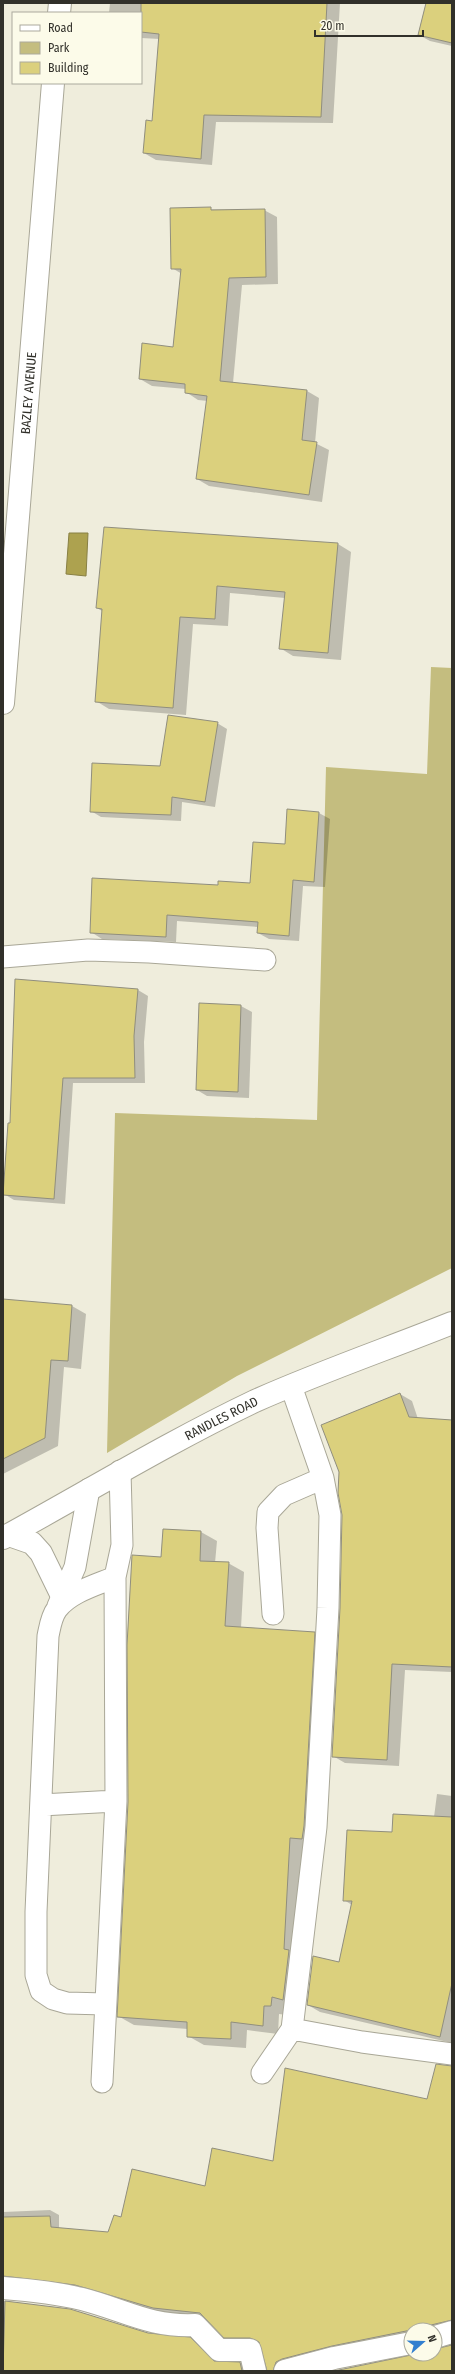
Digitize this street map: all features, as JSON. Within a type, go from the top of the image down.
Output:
[{"type":"street","name":"BAZLEY AVENUE","points":[[3,703],[53,84]]},
{"type":"street","name":"RANDLES ROAD","points":[[6,1536],[120,1471],[256,1401],[393,1344],[452,1323]]},
{"type":"street","points":[[6,1536],[32,1543],[41,1552],[60,1602]]},
{"type":"street","points":[[3,2288],[82,2299],[150,2322],[172,2326],[195,2325],[219,2350],[250,2350],[255,2371]]},
{"type":"street","points":[[284,2371],[334,2358],[403,2345]]},
{"type":"lane","points":[[3,957],[96,950],[265,960]]},
{"type":"lane","points":[[262,2072],[292,2029],[316,1827],[328,1600],[330,1515],[323,1478],[291,1386]]},
{"type":"lane","points":[[102,2082],[116,1801],[115,1577],[122,1545],[120,1471]]},
{"type":"lane","points":[[273,1614],[267,1528],[268,1512],[284,1495],[323,1478]]},
{"type":"lane","points":[[89,1490],[75,1567],[52,1618],[48,1636],[36,1975],[41,1991],[53,2000],[67,2003],[105,2004]]},
{"type":"lane","points":[[60,1602],[115,1577]]},
{"type":"lane","points":[[41,1805],[116,1801]]},
{"type":"lane","points":[[292,2029],[362,2042],[452,2054]]},
{"type":"green space","points":[[431,667],[452,668],[452,1268],[237,1376],[107,1453],[115,1113],[317,1120],[326,767],[427,774]]},
{"type":"shaded area","points":[[69,533],[88,533],[86,576],[66,574]]},
{"type":"building","points":[[141,3],[327,3],[321,117],[204,115],[201,159],[143,153],[146,120],[152,121],[159,34],[142,32]]},
{"type":"building","points":[[426,3],[452,3],[452,43],[418,35]]},
{"type":"building","points":[[211,207],[211,210],[265,209],[266,277],[229,278],[220,381],[307,390],[302,440],[317,442],[309,495],[196,479],[207,396],[185,393],[185,384],[139,379],[142,343],[173,347],[181,269],[171,269],[170,208]]},
{"type":"building","points":[[104,527],[338,543],[328,653],[279,649],[285,592],[217,586],[215,619],[180,617],[173,708],[95,702],[102,609],[96,608]]},
{"type":"building","points":[[168,715],[218,722],[205,802],[172,797],[171,815],[90,812],[92,763],[160,766]]},
{"type":"building","points":[[287,809],[319,812],[314,882],[293,880],[289,936],[257,933],[258,922],[167,915],[166,937],[90,933],[92,878],[218,885],[218,881],[250,883],[253,842],[285,844]]},
{"type":"building","points":[[15,979],[138,989],[134,1036],[135,1078],[63,1078],[54,1199],[3,1195],[8,1123],[10,1123]]},
{"type":"building","points":[[199,1003],[241,1005],[238,1092],[196,1090]]},
{"type":"building","points":[[3,1299],[72,1305],[68,1361],[51,1360],[45,1438],[3,1459]]},
{"type":"building","points":[[400,1393],[409,1417],[452,1420],[452,1667],[392,1664],[387,1760],[332,1757],[340,1608],[342,1515],[338,1493],[339,1472],[321,1425]]},
{"type":"building","points":[[163,1529],[201,1531],[200,1561],[229,1562],[225,1626],[315,1632],[304,1826],[302,1839],[290,1838],[284,1949],[289,1950],[283,2000],[272,1997],[271,2006],[264,2006],[263,2026],[231,2022],[231,2039],[187,2037],[187,2022],[117,2017],[128,1802],[127,1645],[132,1555],[161,1557]]},
{"type":"building","points":[[393,1814],[452,1817],[452,1983],[440,2037],[307,2005],[313,1956],[339,1962],[352,1901],[343,1901],[347,1830],[392,1832]]},
{"type":"building","points":[[436,2064],[452,2066],[452,2320],[443,2322],[403,2322],[403,2332],[332,2346],[282,2359],[276,2362],[273,2371],[267,2371],[259,2342],[250,2338],[224,2338],[200,2313],[153,2308],[75,2285],[3,2276],[3,2217],[50,2216],[51,2227],[108,2232],[114,2215],[121,2217],[132,2169],[205,2186],[212,2148],[273,2161],[285,2068],[427,2099]]},
{"type":"building","points":[[5,2301],[70,2309],[148,2333],[190,2337],[214,2361],[240,2362],[242,2371],[3,2371]]},
{"type":"building","points":[[452,2345],[452,2371],[334,2371],[403,2357],[403,2362],[443,2362],[443,2347]]}]
